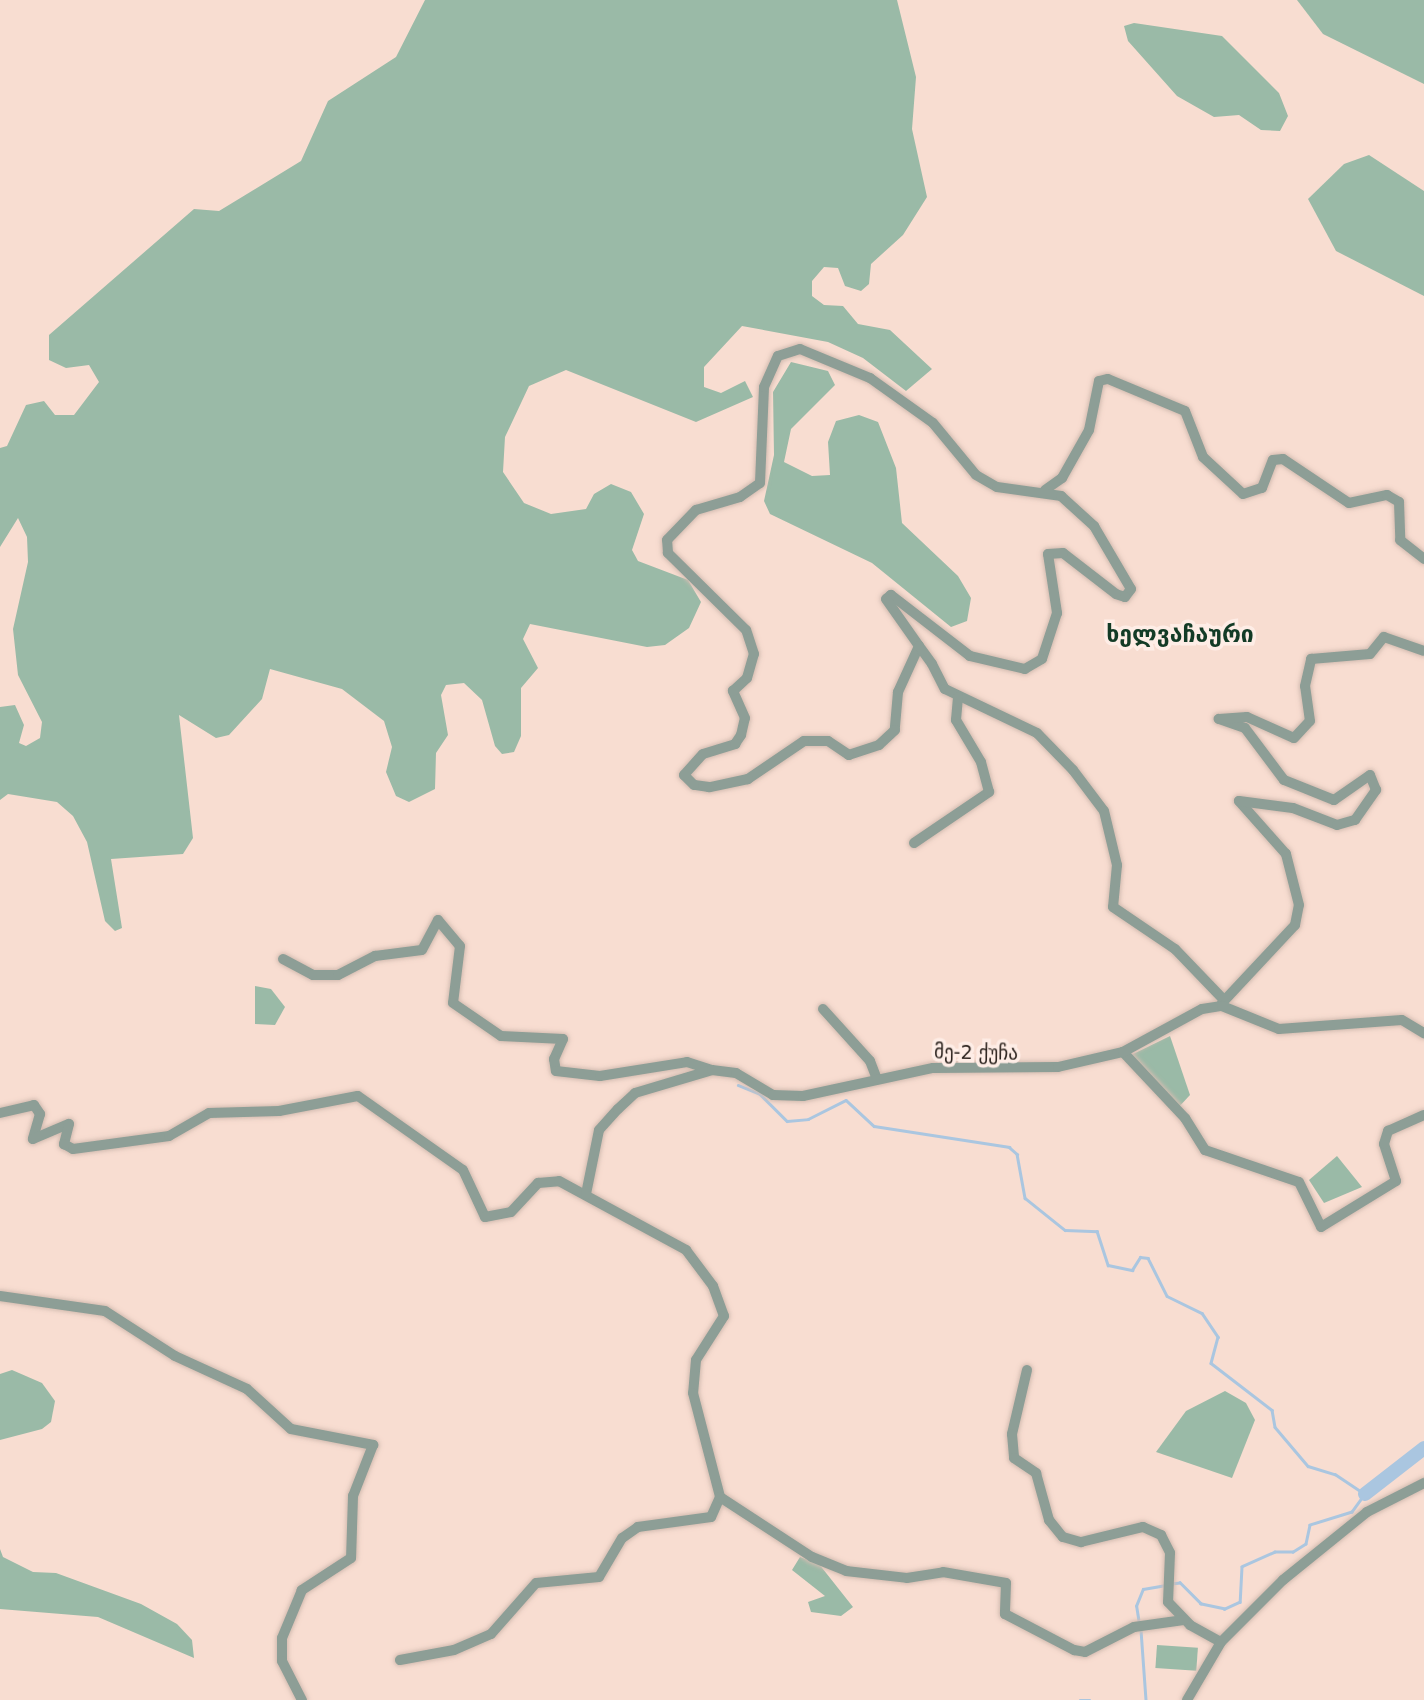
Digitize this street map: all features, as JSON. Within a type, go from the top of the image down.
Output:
[{"type":"street","points":[[919,646],[898,692],[895,730],[879,746],[849,755],[828,741],[804,741],[748,779],[709,787],[694,785],[684,775],[703,754],[735,744],[741,735],[745,718],[733,691],[747,678],[754,654],[746,630],[668,552],[667,540],[696,510],[740,497],[760,483],[764,387],[778,356],[800,349],[826,355],[933,423],[976,475],[997,487],[1045,490],[1094,526],[1131,589],[1125,597],[1063,553],[1048,554],[1057,613],[1042,659],[1008,669],[970,656],[891,595],[886,599],[919,646],[946,689],[1037,733],[1073,770],[1104,811],[1117,865],[1114,907],[1175,949],[1222,1002],[1279,1029],[1402,1020],[1424,1033]]},
{"type":"street","points":[[1045,490],[1062,478],[1090,430],[1099,381],[1108,379],[1185,411],[1203,457],[1243,494],[1262,488],[1273,460],[1283,458],[1349,503],[1387,495],[1399,502],[1400,540],[1424,559]]},
{"type":"street","points":[[1222,1002],[1295,925],[1299,905],[1286,854],[1239,801],[1282,806],[1337,825],[1355,820],[1376,790],[1370,775],[1334,800],[1284,780],[1245,728],[1219,719],[1247,718],[1294,738],[1310,721],[1305,686],[1311,659],[1370,654],[1384,637],[1424,651]]},
{"type":"street","points":[[914,843],[989,792],[981,762],[956,720],[958,697]]},
{"type":"street","points":[[283,960],[313,975],[338,975],[375,957],[422,950],[438,920],[460,946],[453,1003],[501,1036],[563,1039],[554,1059],[556,1071],[600,1076],[687,1062],[712,1070]]},
{"type":"street","name":"მე-2 ქუჩა","points":[[586,1194],[599,1130],[635,1093],[712,1070],[736,1073],[782,1096],[933,1068],[1017,1072],[1123,1052],[1202,1009],[1222,1002]]},
{"type":"street","points":[[822,1009],[870,1061],[877,1079]]},
{"type":"street","points":[[1123,1052],[1185,1118],[1205,1150],[1299,1182],[1321,1227],[1396,1181],[1384,1144],[1388,1131],[1424,1115]]},
{"type":"street","points":[[0,1113],[34,1105],[40,1114],[33,1139],[69,1124],[64,1144],[73,1149],[169,1136],[209,1113],[279,1111],[358,1096],[463,1170],[485,1217],[511,1212],[538,1182],[559,1181],[686,1250],[713,1286],[724,1316],[696,1360],[693,1393],[720,1497],[711,1517],[693,1523],[638,1527],[622,1538],[599,1577],[536,1583],[491,1634],[454,1650],[400,1660]]},
{"type":"street","points":[[0,1296],[105,1311],[175,1356],[247,1390],[291,1429],[373,1445],[353,1496],[351,1558],[303,1590],[282,1638],[282,1661],[302,1700]]},
{"type":"street","points":[[1027,1370],[1012,1434],[1014,1458],[1036,1472],[1049,1520],[1063,1537],[1081,1542],[1143,1527],[1161,1535],[1170,1553],[1167,1585],[1184,1619],[1221,1642]]},
{"type":"street","points":[[1187,1700],[1221,1642],[1321,1547],[1367,1512],[1424,1483]]},
{"type":"street","points":[[720,1497],[812,1557],[846,1570],[907,1578],[943,1572],[1006,1583],[1005,1614],[1074,1650],[1085,1652],[1134,1627],[1184,1619]]},
{"type":"green space","points":[[425,0],[897,0],[916,77],[912,129],[927,197],[903,235],[871,264],[869,284],[861,291],[845,286],[838,268],[824,267],[812,281],[812,296],[824,305],[843,306],[858,324],[890,330],[932,369],[906,391],[863,358],[828,342],[742,326],[704,367],[704,387],[721,393],[745,381],[753,397],[696,422],[566,370],[529,386],[505,437],[503,472],[524,503],[551,514],[586,509],[594,494],[611,484],[631,492],[644,514],[632,550],[638,561],[688,580],[701,602],[689,628],[665,645],[647,647],[530,624],[523,639],[538,668],[521,688],[521,736],[514,752],[502,754],[495,746],[482,700],[464,683],[446,685],[441,695],[448,735],[436,753],[435,789],[409,802],[396,796],[386,772],[392,747],[384,721],[342,689],[270,669],[262,699],[229,735],[216,738],[179,715],[193,838],[183,854],[111,859],[122,928],[115,931],[105,921],[87,842],[73,816],[57,802],[8,794],[0,800],[0,707],[15,705],[24,725],[19,743],[26,746],[40,738],[42,722],[18,675],[13,629],[28,562],[27,537],[18,518],[0,547],[0,448],[7,446],[26,405],[44,401],[55,415],[74,415],[99,382],[89,365],[66,368],[49,360],[49,335],[194,209],[219,211],[301,161],[328,101],[396,57]]},
{"type":"green space","points":[[1297,0],[1424,0],[1424,84],[1323,34]]},
{"type":"green space","points":[[1134,23],[1222,36],[1279,93],[1288,116],[1280,131],[1261,130],[1239,115],[1214,117],[1177,96],[1128,41],[1124,26]]},
{"type":"green space","points":[[1369,155],[1424,191],[1424,296],[1336,251],[1308,199],[1344,164]]},
{"type":"green space","points":[[791,362],[828,371],[835,385],[791,429],[784,462],[812,476],[830,475],[828,442],[836,421],[859,415],[878,422],[896,468],[902,523],[958,576],[971,598],[967,621],[951,627],[872,563],[770,514],[764,501],[774,455],[773,392]]},
{"type":"green space","points":[[255,986],[271,989],[285,1007],[275,1025],[255,1024]]},
{"type":"green space","points":[[1170,1036],[1190,1095],[1177,1109],[1131,1055]]},
{"type":"green space","points":[[1337,1156],[1362,1187],[1324,1203],[1309,1180]]},
{"type":"green space","points":[[12,1370],[42,1383],[55,1401],[51,1422],[42,1429],[0,1440],[0,1374]]},
{"type":"green space","points":[[1225,1391],[1246,1403],[1255,1420],[1232,1478],[1156,1452],[1186,1411]]},
{"type":"green space","points":[[0,1549],[3,1557],[33,1572],[56,1573],[141,1604],[177,1624],[192,1640],[194,1658],[98,1617],[0,1609]]},
{"type":"green space","points":[[800,1557],[819,1564],[853,1607],[841,1616],[811,1612],[808,1602],[825,1596],[792,1570]]},
{"type":"green space","points":[[1157,1645],[1198,1648],[1196,1671],[1155,1668]]},
{"type":"waterway","points":[[738,1085],[760,1094],[787,1121],[808,1119],[846,1100],[874,1126],[1009,1147],[1017,1154],[1025,1198],[1065,1230],[1097,1231],[1108,1265],[1132,1270],[1140,1257],[1148,1258],[1167,1296],[1202,1313],[1218,1337],[1211,1363],[1272,1410],[1275,1427],[1308,1466],[1335,1474],[1365,1494],[1352,1512],[1310,1525],[1306,1544],[1293,1552],[1275,1552],[1242,1567],[1240,1602],[1225,1609],[1201,1604],[1180,1583],[1172,1584]]},
{"type":"waterway","points":[[1365,1494],[1424,1448]]},
{"type":"waterway","points":[[1139,1624],[1136,1606],[1143,1589],[1166,1585]]},
{"type":"waterway","points":[[1141,1630],[1146,1700]]},
{"type":"waterway","points":[[1080,1700],[1090,1700]]},
{"type":"district","name":"ხელვაჩაური","points":[[1180,634]]}]
